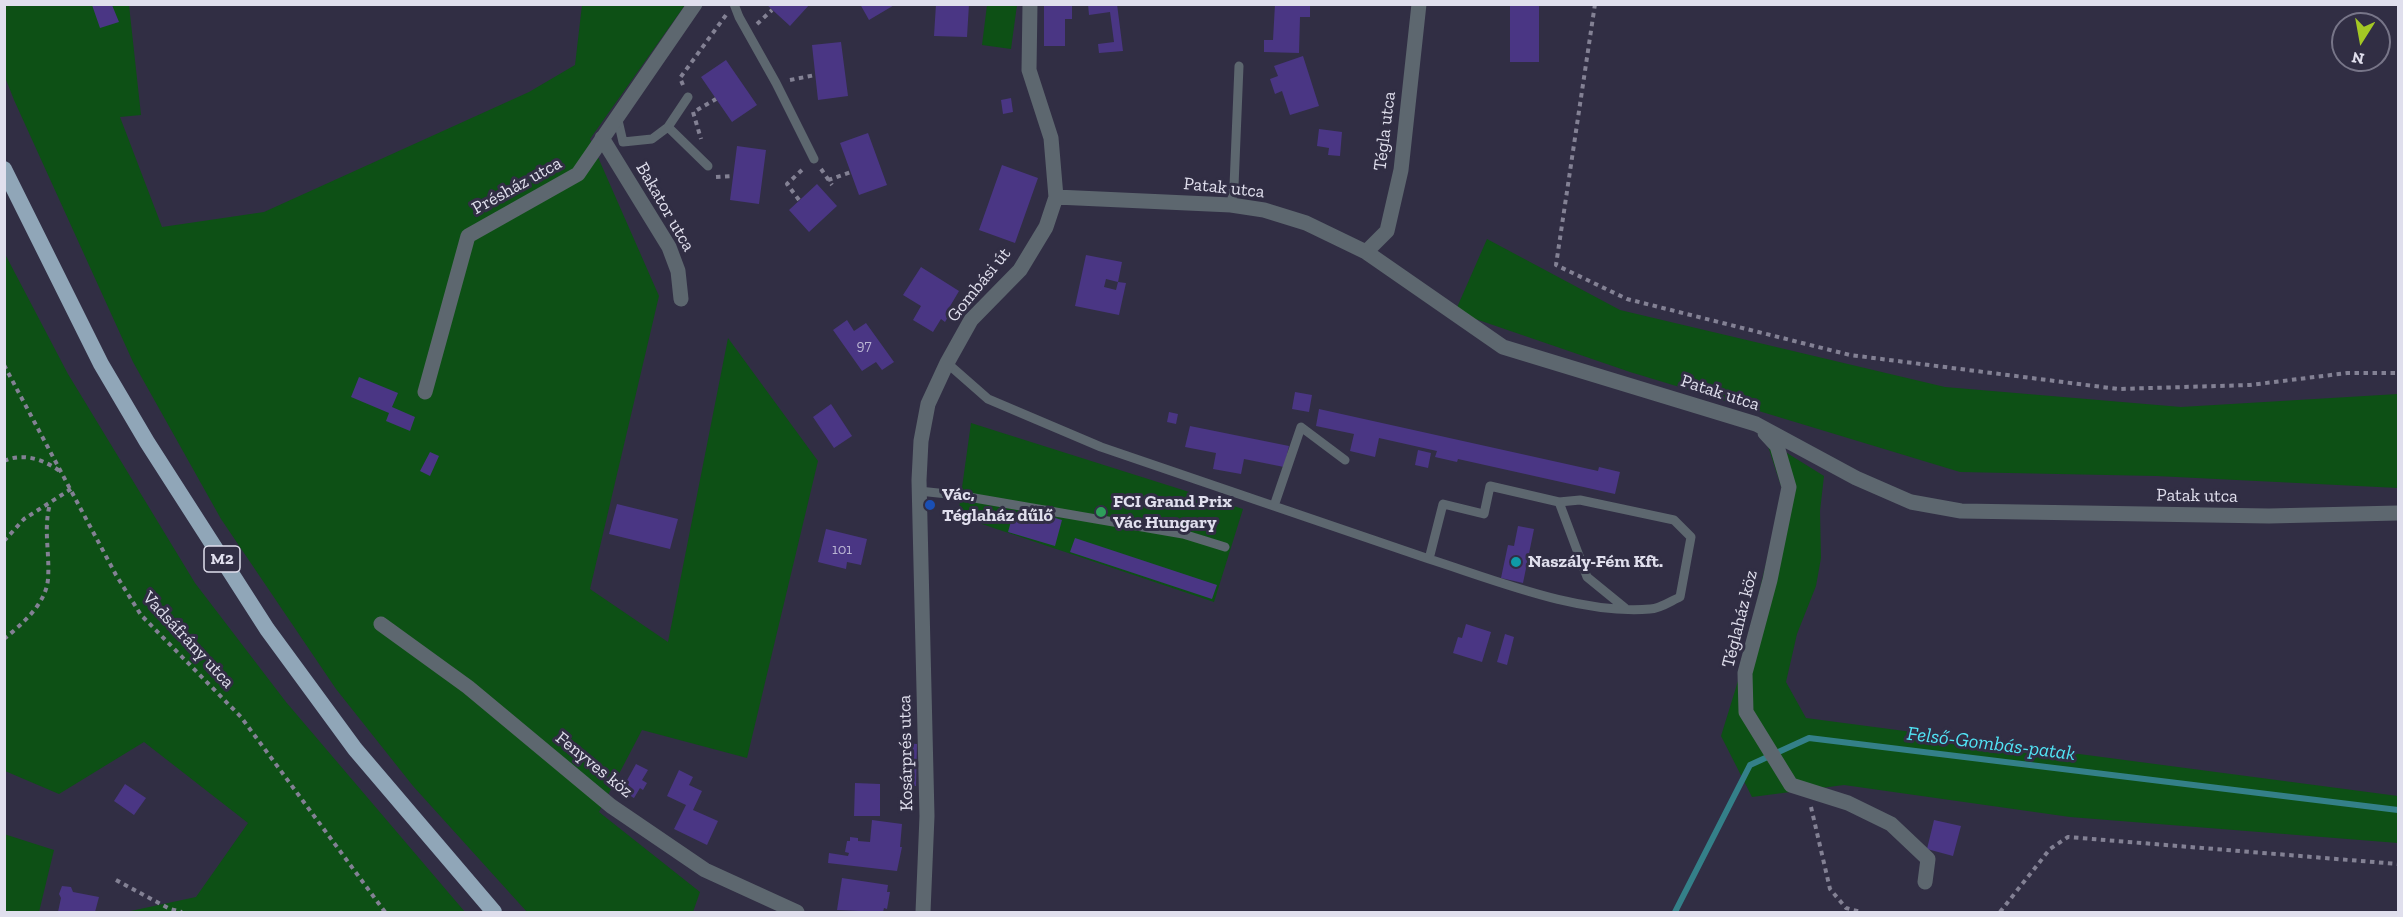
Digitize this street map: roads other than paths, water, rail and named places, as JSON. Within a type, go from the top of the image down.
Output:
[{"type":"highway","name":"M2","points":[[4,169],[101,364],[147,442],[261,620],[355,749],[494,912]]},
{"type":"street","name":"Présház utca","points":[[426,392],[468,236],[578,174],[695,4]]},
{"type":"street","name":"Gombási út","points":[[922,593],[921,441],[928,404],[971,320],[1020,270],[1046,227],[1056,197],[1051,138],[1029,70],[1030,4]]},
{"type":"street","name":"Tégla utca","points":[[1366,252],[1387,231],[1401,170],[1419,4]]},
{"type":"street","name":"Bakator utca","points":[[602,138],[669,247],[678,272],[681,299]]},
{"type":"street","name":"Patak utca","points":[[1056,197],[1231,205],[1264,210],[1306,223],[1366,252],[1503,347],[1756,424],[1856,477],[1911,502],[1961,511],[2269,516],[2398,513]]},
{"type":"street","name":"Téglaház köz","points":[[1756,424],[1777,446],[1789,487],[1770,580],[1745,673],[1746,712],[1791,785],[1848,803],[1891,824],[1928,859],[1925,882]]},
{"type":"street","name":"Kosárprés utca","points":[[922,593],[927,816],[923,912]]},
{"type":"street","name":"Fenyves köz","points":[[381,624],[468,687],[611,807],[705,870],[797,912]]},
{"type":"lane","points":[[734,4],[814,159]]},
{"type":"lane","points":[[1231,205],[1234,186],[1239,66]]},
{"type":"lane","points":[[617,117],[623,142],[652,140],[668,127],[688,97]]},
{"type":"lane","points":[[668,127],[708,166]]},
{"type":"lane","points":[[947,363],[988,399],[1101,447],[1429,559],[1538,594],[1593,607],[1652,609],[1680,597],[1691,537],[1674,520],[1580,500],[1559,502],[1490,486],[1484,514],[1443,504],[1429,559]]},
{"type":"lane","points":[[1274,506],[1301,427],[1345,460]]},
{"type":"lane","points":[[920,491],[957,495],[1183,534],[1225,547]]},
{"type":"lane","points":[[1559,502],[1587,577],[1625,608]]},
{"type":"waterway","name":"Felső-Gombás-patak","points":[[1675,912],[1750,765],[1809,738],[2398,810]]},
{"type":"place","name":"Vác, Téglaház dűlő","points":[[930,505]]},
{"type":"place","name":"FCI Grand Prix Vác Hungary","points":[[1101,512]]},
{"type":"place","name":"Naszály-Fém Kft.","points":[[1516,562]]}]
